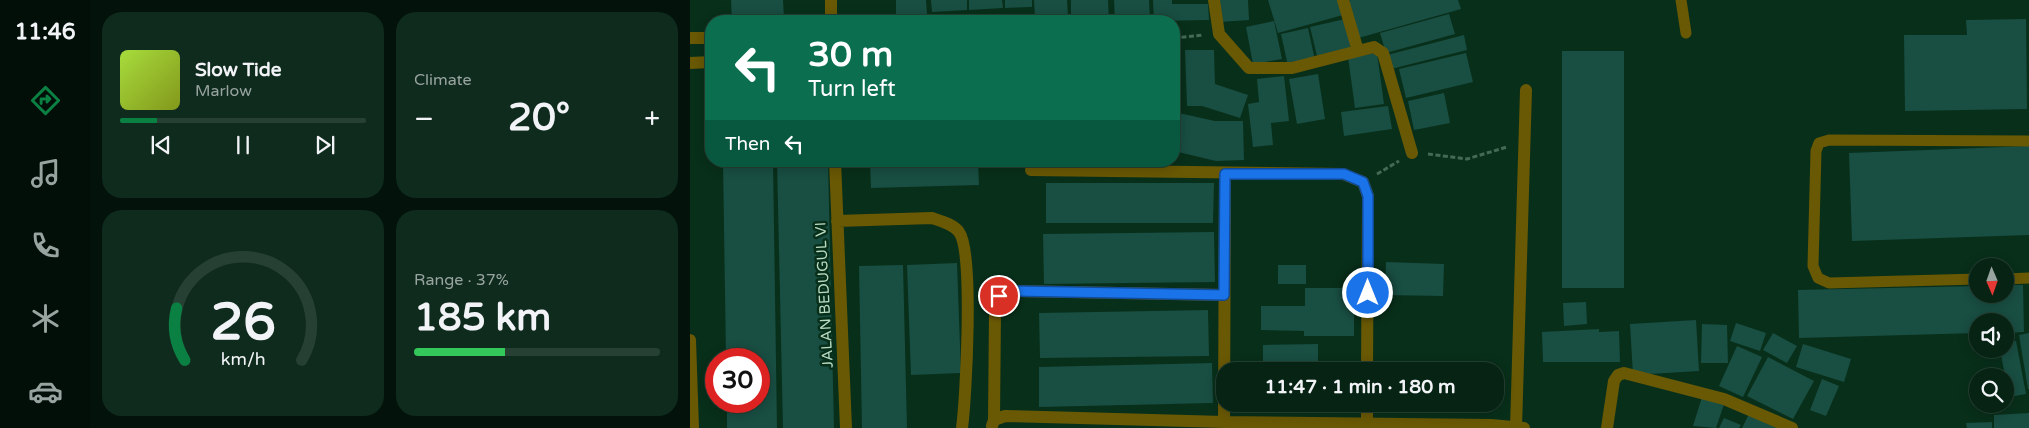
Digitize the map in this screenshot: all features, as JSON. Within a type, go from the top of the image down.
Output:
[{"type":"street","points":[[831,0],[831,15]]},
{"type":"street","points":[[1214,0],[1219,34],[1249,68],[1292,68],[1374,47],[1383,53],[1412,153]]},
{"type":"street","points":[[1343,0],[1358,51]]},
{"type":"street","points":[[690,38],[705,38]]},
{"type":"street","points":[[690,63],[705,62]]},
{"type":"street","points":[[1516,428],[1526,90]]},
{"type":"street","name":"JALAN BEDUGUL VI","points":[[835,167],[846,428]]},
{"type":"street","points":[[1031,170],[1225,174],[1344,174],[1363,182],[1368,196],[1367,362]]},
{"type":"street","points":[[1224,422],[1225,174]]},
{"type":"street","points":[[837,221],[932,218],[946,222],[960,232],[964,250],[966,285],[966,395],[962,428]]},
{"type":"street","points":[[993,424],[995,311],[999,296],[1013,291],[1224,295]]},
{"type":"street","points":[[690,340],[693,428]]},
{"type":"street","points":[[1607,428],[1614,381],[1618,375],[1624,373],[1724,399],[1792,428]]},
{"type":"street","points":[[1367,412],[1367,424]]},
{"type":"street","points":[[993,424],[1005,416],[1224,422],[1491,425],[1524,428]]},
{"type":"lane","points":[[1681,0],[1686,34]]},
{"type":"lane","points":[[1969,279],[1829,283],[1818,278],[1813,266],[1816,151],[1819,143],[1829,140],[2029,141]]},
{"type":"lane","points":[[2014,278],[2029,278]]},
{"type":"path","points":[[1180,37],[1219,34]]},
{"type":"path","points":[[1363,182],[1412,153],[1466,159],[1525,143]]},
{"type":"building","points":[[731,0],[783,0],[784,15],[732,15]]},
{"type":"building","points":[[896,0],[926,0],[927,14],[896,15]]},
{"type":"building","points":[[931,0],[967,0],[967,10],[932,12]]},
{"type":"building","points":[[969,0],[1002,0],[1003,8],[969,10]]},
{"type":"building","points":[[1005,0],[1032,0],[1032,7],[1005,8]]},
{"type":"building","points":[[1034,0],[1067,0],[1068,15],[1035,15]]},
{"type":"building","points":[[1071,0],[1108,0],[1109,15],[1071,15]]},
{"type":"building","points":[[1114,0],[1149,0],[1150,15],[1115,15]]},
{"type":"building","points":[[1153,0],[1172,0],[1172,4],[1208,4],[1209,20],[1180,21],[1180,15],[1154,15]]},
{"type":"building","points":[[1217,0],[1248,0],[1249,20],[1219,22]]},
{"type":"building","points":[[1268,0],[1339,0],[1343,15],[1278,33]]},
{"type":"building","points":[[1351,0],[1458,0],[1461,9],[1355,39],[1345,2]]},
{"type":"building","points":[[1449,14],[1455,34],[1386,53],[1380,33]]},
{"type":"building","points":[[1345,19],[1351,49],[1317,56],[1310,27]]},
{"type":"building","points":[[2026,19],[2027,109],[1905,111],[1904,35],[1967,35],[1966,20]]},
{"type":"building","points":[[1274,21],[1282,59],[1253,64],[1246,27]]},
{"type":"building","points":[[1308,28],[1315,60],[1288,66],[1281,34]]},
{"type":"building","points":[[1464,35],[1467,50],[1391,69],[1387,55]]},
{"type":"building","points":[[1185,50],[1214,50],[1215,84],[1248,95],[1240,118],[1202,106],[1187,106]]},
{"type":"building","points":[[1562,51],[1624,51],[1624,288],[1562,288]]},
{"type":"building","points":[[1377,53],[1384,104],[1355,108],[1348,57]]},
{"type":"building","points":[[1466,53],[1473,82],[1406,98],[1399,69]]},
{"type":"building","points":[[1318,74],[1325,119],[1297,124],[1289,79]]},
{"type":"building","points":[[1284,76],[1289,121],[1271,123],[1273,145],[1253,147],[1248,104],[1259,102],[1257,79]]},
{"type":"building","points":[[1444,93],[1450,123],[1414,130],[1408,101]]},
{"type":"building","points":[[1388,106],[1392,129],[1344,136],[1341,112]]},
{"type":"building","points":[[1180,113],[1215,121],[1243,121],[1244,160],[1216,161],[1180,152]]},
{"type":"building","points":[[2029,146],[2029,235],[1852,241],[1849,153]]},
{"type":"building","points":[[723,167],[773,167],[777,428],[727,428],[727,413],[770,413],[770,348],[726,348]]},
{"type":"building","points":[[777,167],[828,167],[834,428],[783,428]]},
{"type":"building","points":[[870,167],[978,167],[979,185],[871,188]]},
{"type":"building","points":[[1046,183],[1214,183],[1213,223],[1046,223]]},
{"type":"building","points":[[1214,232],[1215,282],[1044,284],[1043,234]]},
{"type":"building","points":[[1386,262],[1444,264],[1443,296],[1385,295]]},
{"type":"building","points":[[957,263],[961,373],[911,375],[907,265]]},
{"type":"building","points":[[903,265],[907,428],[862,428],[859,266]]},
{"type":"building","points":[[1278,265],[1306,265],[1306,284],[1278,284]]},
{"type":"building","points":[[2014,285],[2023,285],[2024,332],[2014,333],[2014,313],[1969,313],[1969,333],[1799,338],[1798,290],[1969,286],[1969,303],[2014,303]]},
{"type":"building","points":[[1305,288],[1354,288],[1354,336],[1304,336],[1304,331],[1261,330],[1261,306],[1305,306]]},
{"type":"building","points":[[1586,302],[1587,324],[1564,326],[1563,303]]},
{"type":"building","points":[[1208,310],[1209,356],[1040,358],[1039,313]]},
{"type":"building","points":[[1696,320],[1699,371],[1633,375],[1630,324]]},
{"type":"building","points":[[1736,323],[1766,333],[1760,351],[1730,341]]},
{"type":"building","points":[[1702,324],[1727,325],[1728,363],[1701,363]]},
{"type":"building","points":[[1599,329],[1599,332],[1619,331],[1620,362],[1543,362],[1542,332]]},
{"type":"building","points":[[1773,333],[1797,346],[1787,363],[1763,350]]},
{"type":"building","points":[[2029,333],[2029,389],[2028,389],[2019,335]]},
{"type":"building","points":[[2014,341],[2016,341],[2026,394],[2014,396],[2014,368],[2004,368],[2002,358],[2014,358]]},
{"type":"building","points":[[1318,344],[1318,362],[1263,362],[1263,345]]},
{"type":"building","points":[[1803,344],[1851,359],[1844,382],[1796,367]]},
{"type":"building","points":[[1737,346],[1762,357],[1743,397],[1719,386]]},
{"type":"building","points":[[1768,357],[1814,381],[1793,419],[1747,396]]},
{"type":"building","points":[[1212,363],[1213,403],[1039,407],[1039,367]]},
{"type":"building","points":[[1822,379],[1839,386],[1826,416],[1810,410]]},
{"type":"building","points":[[1702,397],[1724,404],[1716,428],[1693,426]]},
{"type":"building","points":[[2029,413],[2029,428],[1994,428],[1994,415]]},
{"type":"building","points":[[1749,414],[1779,428],[1742,428]]},
{"type":"building","points":[[1724,418],[1741,425],[1739,428],[1719,428]]},
{"type":"building","points":[[1992,422],[1992,428],[1967,428],[1966,423]]},
{"type":"route","points":[[999,296],[1013,291],[1224,295],[1225,174],[1344,174],[1363,182],[1368,196],[1368,293]]}]
